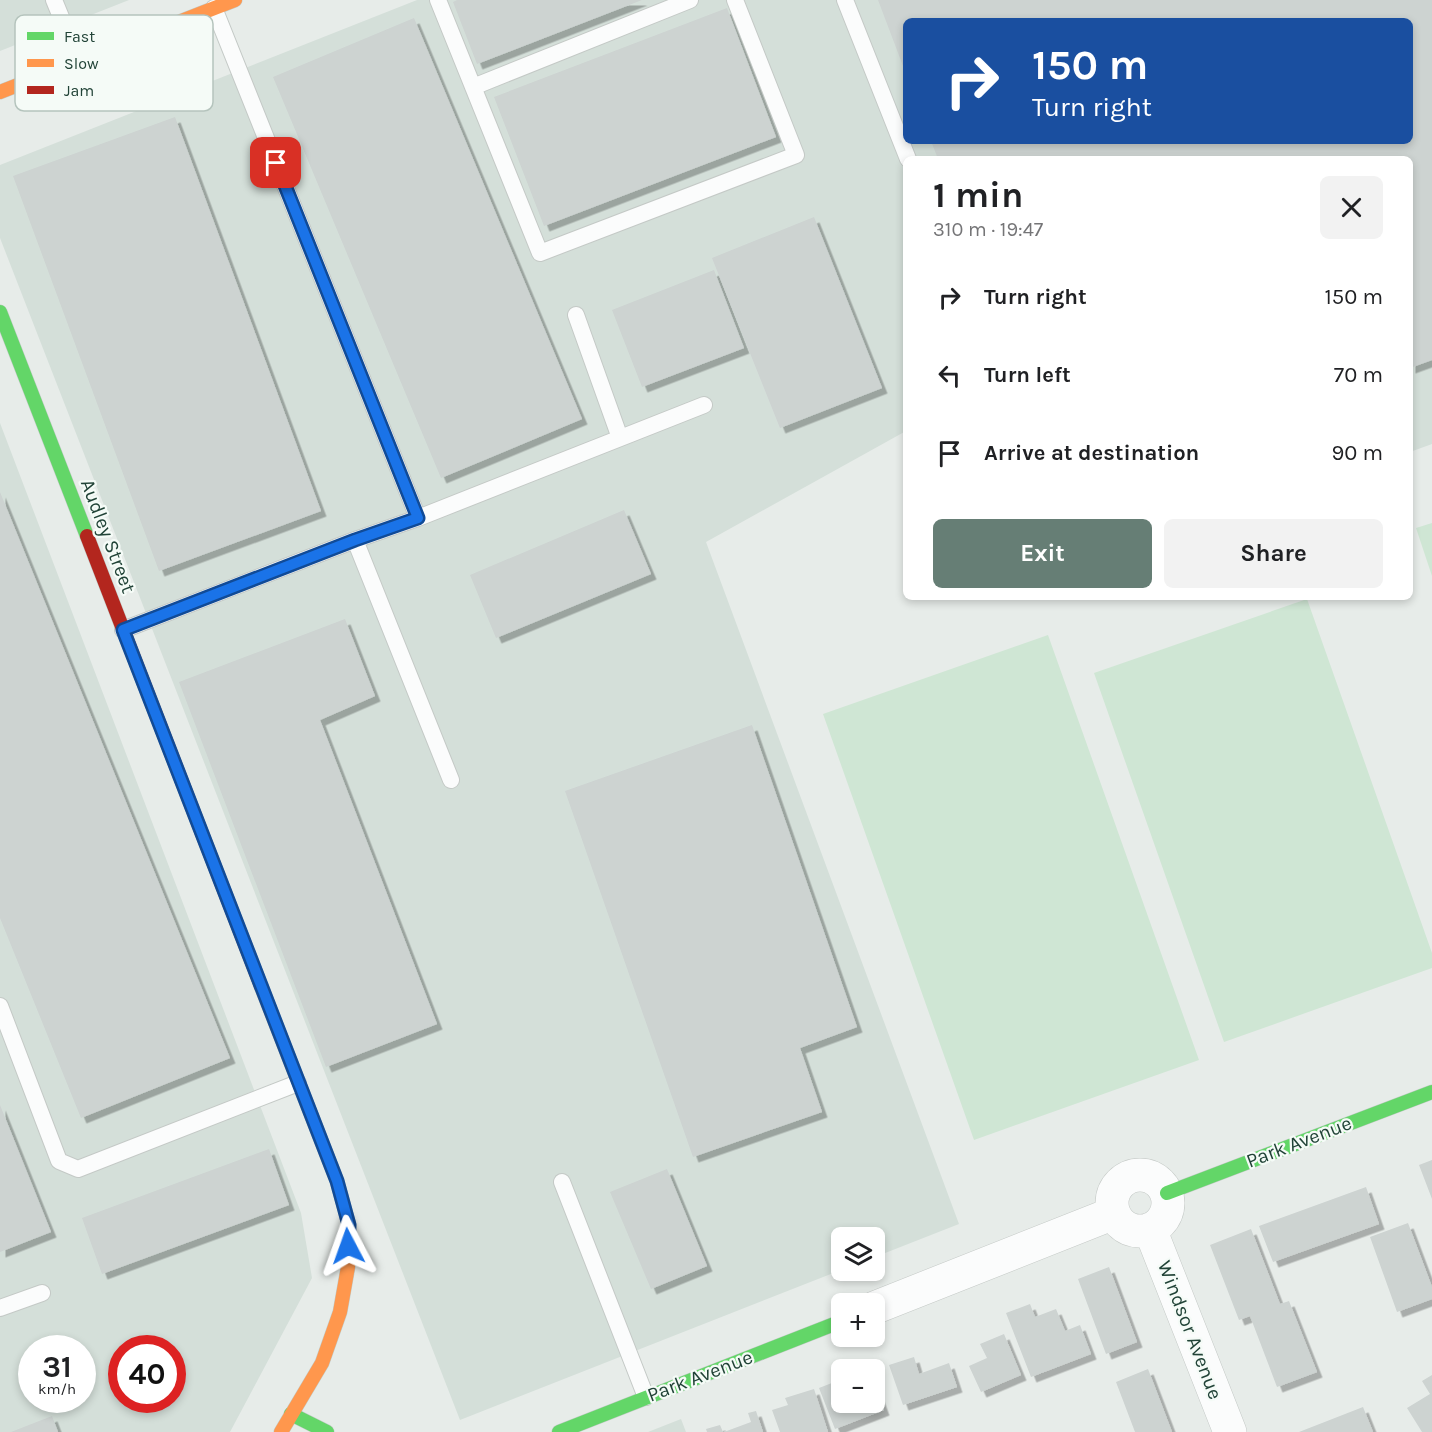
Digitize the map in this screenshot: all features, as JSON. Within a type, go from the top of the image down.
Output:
[{"type":"street","points":[[196,15],[235,0]]},
{"type":"street","points":[[0,92],[15,86]]},
{"type":"street","name":"Audley Street","points":[[0,312],[337,1181],[349,1225],[348,1267],[340,1312],[322,1363],[291,1414]]},
{"type":"street","name":"Park Avenue","points":[[1167,1193],[1432,1092]]},
{"type":"street","points":[[1140,1175],[1152,1178],[1167,1193],[1167,1211],[1163,1219],[1150,1229],[1132,1229],[1123,1225],[1114,1213],[1112,1204],[1115,1192],[1120,1184],[1131,1177],[1140,1175]]},
{"type":"street","points":[[885,1304],[1114,1213]]},
{"type":"street","name":"Windsor Avenue","points":[[1150,1229],[1230,1432]]},
{"type":"street","name":"Park Avenue","points":[[559,1432],[831,1325]]},
{"type":"street","points":[[281,1432],[291,1414],[327,1432]]},
{"type":"lane","points":[[54,0],[60,15]]},
{"type":"lane","points":[[438,0],[540,253],[796,155],[735,0]]},
{"type":"lane","points":[[473,87],[690,0]]},
{"type":"lane","points":[[845,0],[907,156]]},
{"type":"lane","points":[[214,8],[418,518]]},
{"type":"lane","points":[[576,315],[620,438]]},
{"type":"lane","points":[[123,630],[418,518],[704,405]]},
{"type":"lane","points":[[355,540],[451,780]]},
{"type":"lane","points":[[0,1006],[59,1161],[78,1168],[298,1083]]},
{"type":"lane","points":[[562,1182],[646,1397]]},
{"type":"lane","points":[[0,1308],[42,1293]]},
{"type":"shaded area","points":[[0,0],[129,0],[91,15],[15,15],[15,45],[0,51]]},
{"type":"shaded area","points":[[417,0],[1432,0],[1432,444],[1413,451],[1413,156],[903,156],[903,433],[706,542],[959,1224],[885,1253],[885,1227],[831,1227],[831,1274],[460,1420],[0,238],[0,165],[136,111],[213,111],[213,81]]},
{"type":"shaded area","points":[[0,423],[301,1213],[312,1278],[230,1432],[0,1432]]},
{"type":"shaded area","points":[[681,1419],[686,1432],[648,1432]]},
{"type":"green space","points":[[1432,523],[1432,576],[1416,528]]},
{"type":"green space","points":[[1307,600],[1432,953],[1432,968],[1224,1042],[1094,673]]},
{"type":"green space","points":[[1048,635],[1199,1060],[974,1140],[823,714]]},
{"type":"building","points":[[457,0],[642,0],[477,64],[453,2]]},
{"type":"building","points":[[878,0],[1432,0],[1432,360],[1413,367],[1413,156],[937,156],[932,144],[1413,144],[1413,18],[903,18],[903,66]]},
{"type":"building","points":[[727,8],[776,137],[544,226],[494,97]]},
{"type":"building","points":[[414,18],[582,419],[441,478],[273,77]]},
{"type":"building","points":[[175,117],[321,511],[159,571],[13,176]]},
{"type":"building","points":[[814,217],[882,388],[780,428],[712,258]]},
{"type":"building","points":[[714,270],[744,348],[642,387],[612,310]]},
{"type":"building","points":[[0,492],[230,1058],[81,1118],[0,918]]},
{"type":"building","points":[[624,510],[651,574],[496,638],[470,575]]},
{"type":"building","points":[[345,619],[375,696],[320,720],[437,1024],[326,1067],[179,682]]},
{"type":"building","points":[[752,725],[857,1027],[800,1048],[822,1112],[693,1157],[565,791]]},
{"type":"building","points":[[0,1105],[51,1232],[0,1252]]},
{"type":"building","points":[[269,1149],[289,1205],[102,1274],[82,1218]]},
{"type":"building","points":[[1432,1160],[1432,1199],[1419,1165]]},
{"type":"building","points":[[667,1169],[707,1266],[651,1289],[610,1192]]},
{"type":"building","points":[[1366,1187],[1379,1224],[1273,1262],[1259,1226]]},
{"type":"building","points":[[1408,1223],[1432,1287],[1432,1299],[1397,1312],[1370,1237]]},
{"type":"building","points":[[1251,1229],[1280,1304],[1289,1301],[1317,1372],[1277,1387],[1250,1316],[1239,1320],[1210,1245]]},
{"type":"building","points":[[1109,1267],[1137,1342],[1106,1354],[1078,1279]]},
{"type":"building","points":[[1030,1304],[1035,1317],[1056,1309],[1065,1331],[1080,1325],[1091,1354],[1031,1377],[1006,1313]]},
{"type":"building","points":[[1004,1334],[1021,1375],[981,1392],[969,1366],[987,1358],[980,1344]]},
{"type":"building","points":[[914,1357],[919,1374],[949,1363],[957,1387],[903,1405],[889,1365]]},
{"type":"building","points":[[1148,1369],[1172,1432],[1135,1432],[1116,1382]]},
{"type":"building","points":[[1432,1375],[1432,1432],[1422,1432],[1407,1408],[1430,1394],[1422,1381]]},
{"type":"building","points":[[831,1383],[831,1413],[876,1413],[835,1429],[819,1388]]},
{"type":"building","points":[[814,1389],[828,1432],[780,1432],[772,1410],[788,1405],[785,1398]]},
{"type":"building","points":[[1363,1407],[1373,1432],[1299,1432]]},
{"type":"building","points":[[756,1411],[763,1432],[724,1432],[751,1422],[748,1413]]},
{"type":"building","points":[[52,1416],[58,1432],[11,1432]]},
{"type":"building","points":[[720,1425],[723,1432],[707,1432],[706,1429]]},
{"type":"traffic: fast","points":[[0,312],[87,536]]},
{"type":"traffic: fast","points":[[1167,1193],[1432,1092]]},
{"type":"traffic: fast","points":[[559,1432],[831,1325]]},
{"type":"traffic: fast","points":[[291,1414],[327,1432]]},
{"type":"traffic: slow","points":[[197,15],[235,0]]},
{"type":"traffic: slow","points":[[0,92],[15,86]]},
{"type":"traffic: slow","points":[[261,986],[337,1181],[349,1225],[348,1267],[340,1312],[322,1363],[281,1432]]},
{"type":"traffic: jam","points":[[87,536],[261,986]]},
{"type":"route","points":[[276,163],[418,518],[123,630],[337,1181],[349,1225],[348,1246]]}]
